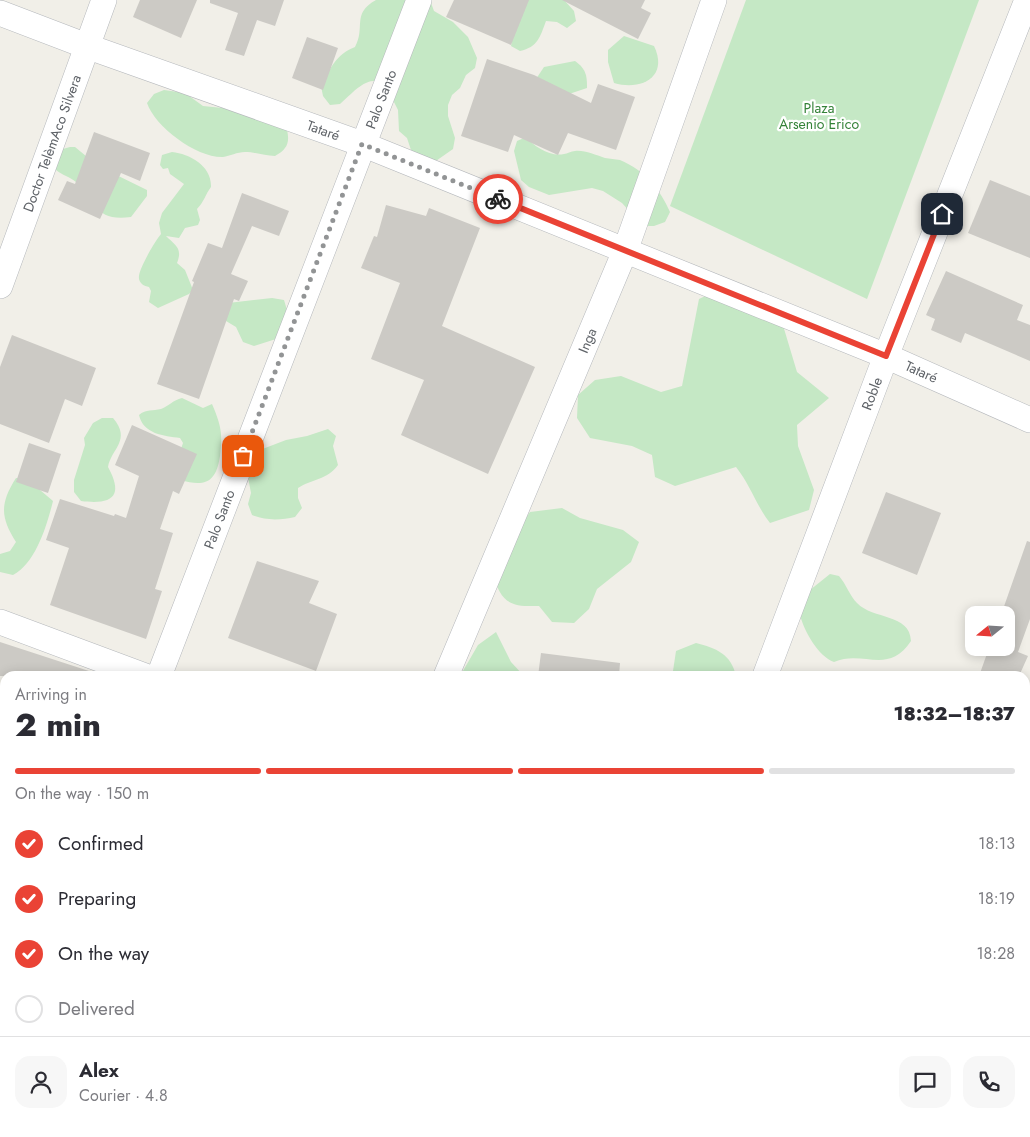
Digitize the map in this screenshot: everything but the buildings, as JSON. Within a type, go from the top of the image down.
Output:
[{"type":"street","name":"Doctor TelèmAco Silvera","points":[[0,286],[89,48],[104,0]]},
{"type":"street","name":"Palo Santo","points":[[161,671],[418,0]]},
{"type":"street","name":"Inga","points":[[448,671],[625,251],[714,0]]},
{"type":"street","name":"Roble","points":[[767,671],[886,356],[1027,0]]},
{"type":"street","name":"Tataré","points":[[0,13],[89,48],[362,144],[886,356],[1030,420]]},
{"type":"street","points":[[0,622],[132,671]]},
{"type":"green space","points":[[376,0],[430,0],[434,11],[453,22],[468,37],[477,58],[475,68],[466,75],[460,88],[452,95],[448,105],[448,116],[455,138],[453,149],[433,163],[414,159],[407,138],[399,131],[398,110],[384,82],[371,81],[365,83],[340,104],[330,105],[323,96],[321,86],[327,74],[338,58],[355,47],[358,40],[361,16],[368,5]]},
{"type":"green space","points":[[510,0],[564,0],[574,11],[576,21],[567,28],[557,22],[546,21],[538,41],[531,47],[520,51],[511,46],[513,36]]},
{"type":"green space","name":"Plaza Arsenio Erico","points":[[746,0],[979,0],[867,299],[670,206]]},
{"type":"green space","points":[[624,36],[654,46],[658,57],[658,66],[650,79],[642,83],[624,85],[614,83],[608,62],[608,50]]},
{"type":"green space","points":[[575,61],[582,67],[585,73],[587,88],[557,98],[532,85],[544,67]]},
{"type":"green space","points":[[164,90],[185,93],[203,106],[223,108],[287,130],[287,145],[275,156],[245,152],[223,157],[201,152],[190,147],[168,131],[151,112],[147,103],[154,94]]},
{"type":"green space","points":[[526,137],[538,148],[548,153],[559,155],[582,151],[629,164],[650,181],[661,196],[670,212],[665,222],[654,226],[643,226],[622,203],[603,191],[592,188],[549,195],[529,187],[521,180],[514,151],[517,141]]},
{"type":"green space","points":[[75,147],[98,166],[147,190],[147,196],[131,217],[119,218],[103,213],[76,182],[56,170],[53,159],[59,150]]},
{"type":"green space","points":[[172,152],[186,155],[199,162],[208,173],[211,187],[197,209],[200,220],[198,225],[185,228],[179,238],[166,236],[179,250],[177,263],[185,270],[193,290],[189,294],[158,308],[149,302],[151,291],[149,287],[140,282],[139,276],[148,254],[161,234],[159,223],[162,213],[184,184],[170,174],[168,168],[163,169],[160,165],[162,155]]},
{"type":"green space","points":[[720,289],[779,312],[797,372],[829,398],[797,425],[798,446],[814,490],[809,510],[770,523],[736,467],[675,486],[655,477],[652,455],[632,446],[590,438],[577,418],[578,395],[595,380],[621,376],[661,392],[682,386],[699,299]]},
{"type":"green space","points":[[272,298],[284,300],[287,310],[276,339],[254,346],[243,342],[236,327],[226,321],[221,311],[228,303]]},
{"type":"green space","points":[[182,398],[203,408],[212,404],[219,424],[221,442],[218,465],[212,477],[203,483],[180,480],[178,458],[183,443],[180,438],[155,433],[145,426],[139,415],[147,411],[161,409]]},
{"type":"green space","points":[[102,418],[113,418],[121,432],[119,444],[108,467],[113,477],[115,492],[108,500],[81,501],[74,492],[74,480],[85,445],[84,438],[93,423]]},
{"type":"green space","points":[[328,429],[336,436],[333,446],[338,465],[329,474],[298,488],[298,498],[302,508],[295,517],[274,519],[252,515],[248,504],[251,493],[244,456],[286,440]]},
{"type":"green space","points":[[16,478],[27,479],[53,501],[44,532],[34,553],[28,562],[13,575],[0,572],[0,554],[10,551],[16,542],[7,525],[4,510],[7,495]]},
{"type":"green space","points":[[562,508],[580,518],[623,530],[639,542],[631,562],[597,589],[589,609],[574,623],[552,622],[539,606],[513,604],[507,601],[499,590],[492,572],[501,553],[530,512]]},
{"type":"green space","points":[[830,574],[839,576],[857,603],[864,608],[898,621],[904,626],[909,632],[911,641],[902,651],[884,660],[855,658],[834,662],[817,649],[808,635],[800,615],[810,590]]},
{"type":"green space","points":[[496,632],[511,662],[519,671],[463,671],[478,645]]},
{"type":"green space","points":[[696,643],[710,647],[722,653],[735,671],[673,671],[676,651]]},
{"type":"way so far","points":[[243,456],[362,144],[498,199]]},
{"type":"route","points":[[498,199],[886,356],[942,214]]}]
